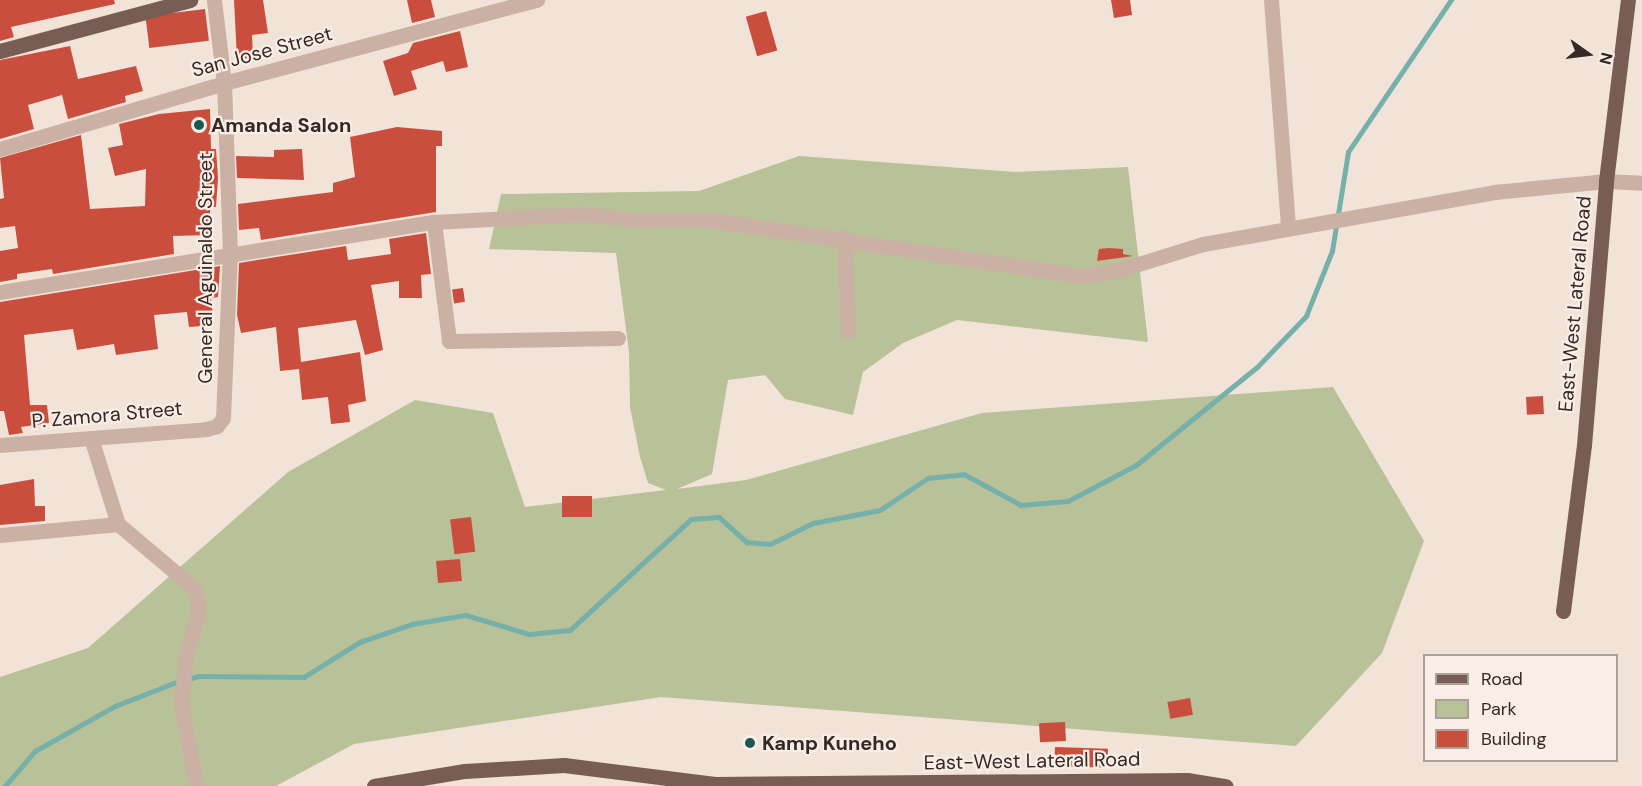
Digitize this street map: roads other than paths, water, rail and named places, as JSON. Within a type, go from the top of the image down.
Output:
[{"type":"main road","points":[[0,51],[190,0]]},
{"type":"main road","name":"East-West Lateral Road","points":[[1563,611],[1595,340],[1606,181],[1627,4]]},
{"type":"main road","name":"East-West Lateral Road","points":[[374,786],[465,771],[564,765],[715,784],[1187,780],[1226,786]]},
{"type":"street","name":"General Aguinaldo Street","points":[[214,0],[224,83],[230,254],[225,408],[217,426]]},
{"type":"street","points":[[1271,0],[1288,228]]},
{"type":"street","name":"San Jose Street","points":[[0,149],[224,83],[537,1]]},
{"type":"street","points":[[0,292],[434,222],[583,214],[636,220],[711,220],[844,237],[1083,276],[1119,270],[1203,244],[1494,192],[1606,181],[1642,183]]},
{"type":"street","points":[[434,222],[449,341],[618,338]]},
{"type":"street","points":[[844,237],[848,331]]},
{"type":"street","name":"P. Zamora Street","points":[[0,445],[217,426]]},
{"type":"street","points":[[91,438],[118,524],[196,590],[198,615],[187,648],[182,702],[196,786]]},
{"type":"street","points":[[0,535],[118,524]]},
{"type":"waterway","points":[[187,679],[199,676],[304,677],[360,642],[412,624],[466,615],[529,634],[570,630],[691,519],[719,517],[747,542],[770,544],[813,523],[880,510],[928,478],[964,474],[1021,505],[1068,501],[1136,465],[1257,367],[1306,316],[1332,251],[1348,152],[1451,0]]},
{"type":"waterway","points":[[5,786],[35,751],[115,706],[179,681]]},
{"type":"place","name":"Amanda Salon","points":[[199,125]]},
{"type":"place","name":"Kamp Kuneho","points":[[750,743]]}]
